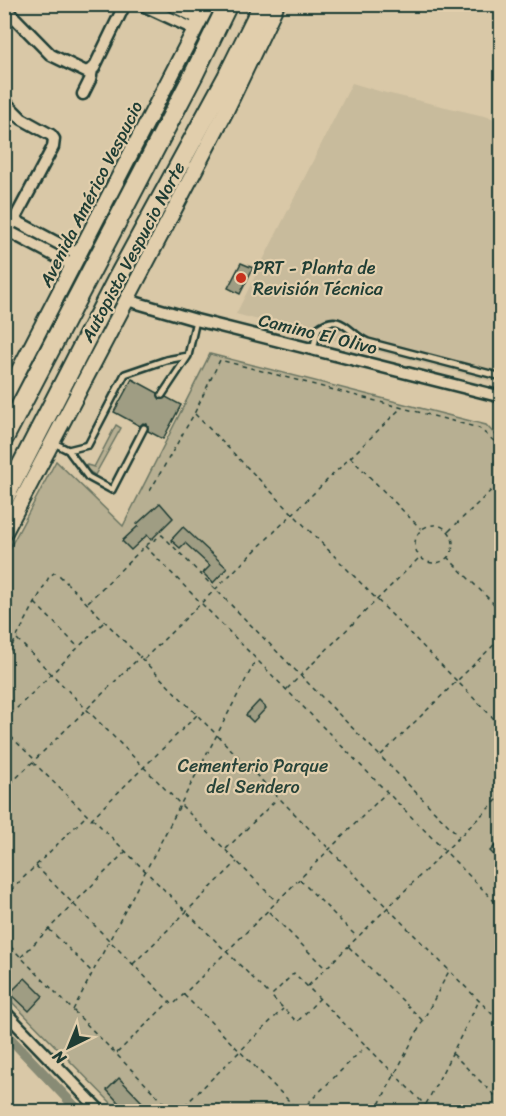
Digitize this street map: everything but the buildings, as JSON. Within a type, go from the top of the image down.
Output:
[{"type":"highway","name":"Autopista Vespucio Norte","points":[[4,438],[195,74],[228,4]]},
{"type":"highway","name":"Autopista Vespucio Norte","points":[[4,499],[116,281],[227,77],[262,4]]},
{"type":"main road","name":"Avenida Américo Vespucio","points":[[4,399],[208,4]]},
{"type":"main road","points":[[4,534],[226,111],[277,4]]},
{"type":"street","points":[[83,94],[92,77],[91,71],[125,4]]},
{"type":"street","points":[[140,4],[198,25]]},
{"type":"street","points":[[168,4],[198,25]]},
{"type":"street","points":[[4,7],[51,55],[84,72],[91,71]]},
{"type":"street","points":[[5,105],[54,139],[53,147],[6,233],[39,248],[77,260]]},
{"type":"street","points":[[15,220],[45,236],[77,260]]},
{"type":"street","points":[[39,248],[45,236]]},
{"type":"street","name":"Camino El Olivo","points":[[127,300],[196,320],[501,397]]},
{"type":"street","points":[[4,1011],[101,1112]]},
{"type":"lane","points":[[162,395],[188,356],[196,320]]},
{"type":"lane","points":[[313,350],[318,328],[326,323],[336,322],[346,326],[358,337],[368,342],[501,377]]},
{"type":"lane","points":[[68,450],[88,445],[125,374],[166,360],[188,356]]},
{"type":"lane","points":[[53,442],[68,450],[88,477],[112,490],[144,428]]},
{"type":"path","points":[[150,491],[194,414],[220,360],[479,428],[501,448]]},
{"type":"path","points":[[144,659],[400,408]]},
{"type":"path","points":[[194,414],[501,727]]},
{"type":"path","points":[[350,457],[421,530]]},
{"type":"path","points":[[448,532],[501,480]]},
{"type":"path","points":[[433,525],[444,528],[448,532],[453,542],[447,557],[435,562],[420,557],[415,545],[421,530],[433,525]]},
{"type":"path","points":[[88,602],[145,546],[162,535],[459,836]]},
{"type":"path","points":[[145,546],[501,909]]},
{"type":"path","points":[[286,690],[420,557]]},
{"type":"path","points":[[447,557],[501,612]]},
{"type":"path","points":[[4,661],[49,577],[54,573],[61,575],[501,1024]]},
{"type":"path","points":[[35,603],[79,648]]},
{"type":"path","points":[[4,721],[106,621]]},
{"type":"path","points":[[380,756],[501,637]]},
{"type":"path","points":[[16,638],[277,902]]},
{"type":"path","points":[[4,790],[141,656]]},
{"type":"path","points":[[73,1010],[257,659]]},
{"type":"path","points":[[92,818],[197,714]]},
{"type":"path","points":[[4,730],[87,816],[92,818],[297,1022],[320,998]]},
{"type":"path","points":[[36,866],[173,1005],[387,792]]},
{"type":"path","points":[[308,986],[501,795]]},
{"type":"path","points":[[226,850],[279,797]]},
{"type":"path","points":[[4,897],[87,816]]},
{"type":"path","points":[[21,957],[126,852]]},
{"type":"path","points":[[133,964],[237,862]]},
{"type":"path","points":[[299,879],[357,937]]},
{"type":"path","points":[[268,911],[326,968]]},
{"type":"path","points":[[49,929],[93,973]]},
{"type":"path","points":[[4,940],[172,1111]]},
{"type":"path","points":[[349,946],[423,1020]]},
{"type":"path","points":[[375,1112],[449,970]]},
{"type":"path","points":[[271,996],[294,973],[432,1112]]},
{"type":"path","points":[[184,994],[299,1111],[367,1046]]},
{"type":"path","points":[[116,1054],[169,1001]]},
{"type":"path","points":[[422,1112],[479,1001]]},
{"type":"path","points":[[178,1112],[284,1009]]},
{"type":"path","points":[[452,1053],[501,1103]]},
{"type":"shaded area","points":[[352,83],[501,120],[501,384],[236,314]]},
{"type":"green space","name":"Cementerio Parque del Sendero","points":[[210,354],[486,425],[502,442],[501,1111],[119,1111],[5,995],[5,557],[56,461],[123,526]]},
{"type":"green space","points":[[116,425],[121,428],[95,475],[86,469],[87,465],[94,467]]},
{"type":"waterway","points":[[4,1032],[80,1112]]},
{"type":"place","name":"PRT - Planta de Revisión Técnica","points":[[241,278]]}]
